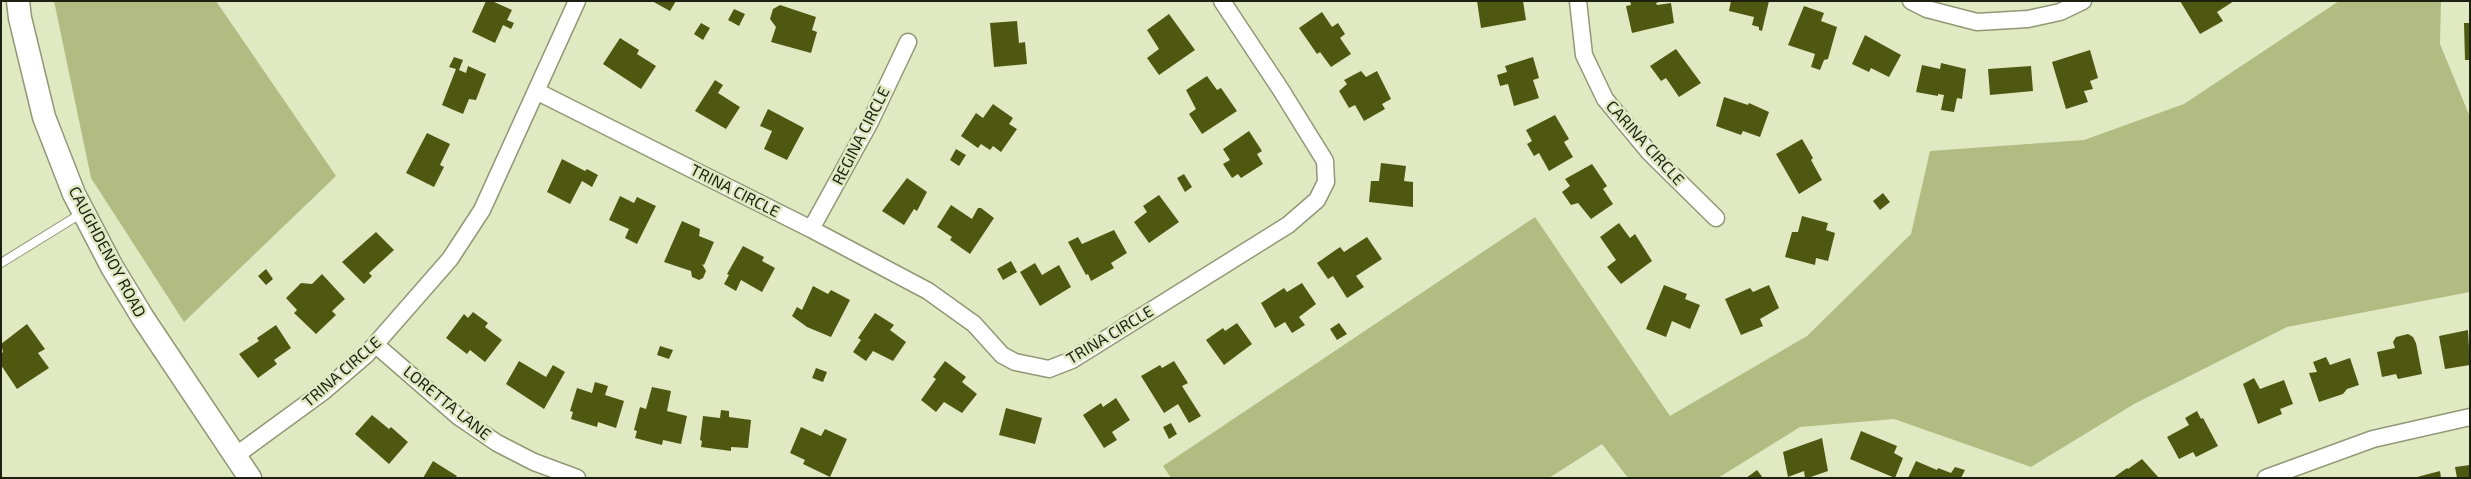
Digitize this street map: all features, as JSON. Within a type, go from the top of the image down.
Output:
[{"type":"street","name":"CAUGHDENOY ROAD","points":[[18,1],[20,18],[44,117],[83,212],[112,268],[143,318],[250,478]]},
{"type":"street","name":"TRINA CIRCLE","points":[[235,456],[324,391],[376,345],[450,260],[482,210],[577,1]]},
{"type":"street","name":"TRINA CIRCLE","points":[[536,91],[811,229],[928,291],[974,324],[1002,355],[1015,362],[1049,369],[1072,360],[1288,225],[1317,200],[1326,182],[1325,161],[1222,1]]},
{"type":"street","name":"CARINA CIRCLE","points":[[1578,1],[1584,55],[1605,99],[1650,152],[1716,218]]},
{"type":"street","points":[[1911,1],[1927,9],[1977,22],[2028,19],[2060,12],[2082,1]]},
{"type":"street","name":"REGINA CIRCLE","points":[[811,229],[869,124],[908,42]]},
{"type":"street","name":"LORETTA LANE","points":[[376,345],[459,417],[497,443],[534,462],[577,478]]},
{"type":"street","points":[[2266,478],[2373,439],[2470,417]]},
{"type":"lane","points":[[1,263],[83,212]]},
{"type":"green space","points":[[54,1],[216,1],[336,176],[184,322],[91,178]]},
{"type":"green space","points":[[2339,1],[2441,1],[2440,44],[2470,117],[2470,292],[2287,327],[2134,404],[2031,467],[1894,419],[1800,427],[1718,478],[1628,478],[1602,444],[1549,478],[1171,478],[1163,466],[1535,217],[1670,416],[1807,336],[1911,234],[1930,151],[2084,140],[2184,104]]},
{"type":"building","points":[[486,1],[492,1],[512,10],[507,20],[514,23],[511,29],[503,25],[495,43],[472,32]]},
{"type":"building","points":[[652,1],[676,1],[670,11]]},
{"type":"building","points":[[1477,1],[1523,1],[1526,20],[1481,28]]},
{"type":"building","points":[[1630,1],[1662,1],[1656,3],[1657,5],[1671,3],[1674,23],[1632,33],[1626,6],[1631,5]]},
{"type":"building","points":[[1731,1],[1769,1],[1762,31],[1759,30],[1759,27],[1752,25],[1754,17],[1729,11]]},
{"type":"building","points":[[2180,1],[2234,1],[2217,12],[2223,21],[2200,34]]},
{"type":"building","points":[[780,5],[816,17],[812,30],[817,32],[811,53],[771,42],[776,27],[770,19],[773,9]]},
{"type":"building","points":[[1804,6],[1824,13],[1821,21],[1837,27],[1828,59],[1824,60],[1820,70],[1811,67],[1815,54],[1788,45]]},
{"type":"building","points":[[734,9],[745,14],[739,26],[728,20]]},
{"type":"building","points":[[1322,12],[1332,27],[1338,23],[1345,34],[1340,38],[1351,54],[1331,67],[1320,52],[1317,54],[1299,28]]},
{"type":"building","points":[[1169,14],[1195,50],[1159,75],[1147,58],[1159,49],[1147,30]]},
{"type":"building","points":[[1017,21],[1019,43],[1025,42],[1027,64],[994,67],[990,23]]},
{"type":"building","points":[[701,23],[710,28],[703,40],[694,34]]},
{"type":"building","points":[[2464,23],[2470,23],[2470,60],[2465,60]]},
{"type":"building","points":[[1865,35],[1901,55],[1889,77],[1871,68],[1869,72],[1852,64]]},
{"type":"building","points":[[620,38],[639,50],[637,54],[656,66],[641,89],[603,64]]},
{"type":"building","points":[[1676,49],[1701,83],[1679,97],[1666,78],[1661,81],[1650,66]]},
{"type":"building","points":[[2090,50],[2098,78],[2090,81],[2093,89],[2084,91],[2088,102],[2066,109],[2052,62]]},
{"type":"building","points":[[454,57],[463,60],[459,70],[466,73],[468,66],[486,74],[476,100],[469,99],[463,114],[442,105],[456,69],[449,67]]},
{"type":"building","points":[[1533,57],[1539,78],[1533,80],[1539,98],[1514,106],[1508,84],[1500,86],[1497,75],[1507,72],[1505,66]]},
{"type":"building","points":[[1941,63],[1966,69],[1962,99],[1957,98],[1954,112],[1941,110],[1944,95],[1938,94],[1938,96],[1916,92],[1922,65],[1940,69]]},
{"type":"building","points":[[2031,66],[2033,91],[1990,95],[1988,69]]},
{"type":"building","points":[[1361,71],[1366,77],[1377,71],[1391,99],[1382,104],[1385,109],[1364,121],[1355,105],[1349,108],[1339,91],[1347,84],[1344,80]]},
{"type":"building","points":[[1207,76],[1217,90],[1221,88],[1237,111],[1202,134],[1189,114],[1196,109],[1186,90]]},
{"type":"building","points":[[715,80],[723,85],[718,93],[740,107],[726,129],[695,111]]},
{"type":"building","points":[[1724,97],[1748,105],[1749,103],[1769,112],[1760,137],[1743,131],[1741,135],[1716,126]]},
{"type":"building","points":[[993,104],[1013,118],[1009,124],[1017,129],[1001,152],[993,146],[990,150],[981,144],[978,148],[961,136],[976,113],[983,118]]},
{"type":"building","points":[[768,109],[804,128],[787,160],[764,149],[772,131],[760,126]]},
{"type":"building","points":[[1555,115],[1569,139],[1564,142],[1573,157],[1549,171],[1539,153],[1534,156],[1527,144],[1532,141],[1526,130]]},
{"type":"building","points":[[1249,131],[1262,151],[1257,154],[1263,164],[1241,178],[1238,174],[1232,178],[1223,164],[1230,160],[1223,149]]},
{"type":"building","points":[[427,133],[450,144],[440,165],[444,167],[434,187],[406,173]]},
{"type":"building","points":[[1802,139],[1813,158],[1811,160],[1822,180],[1799,194],[1776,154]]},
{"type":"building","points":[[956,149],[966,155],[959,166],[950,160]]},
{"type":"building","points":[[562,159],[585,171],[587,169],[598,175],[592,187],[582,181],[570,204],[547,192]]},
{"type":"building","points":[[1381,163],[1406,166],[1404,181],[1413,182],[1413,207],[1369,202],[1371,181],[1379,181]]},
{"type":"building","points":[[1592,164],[1607,186],[1603,189],[1613,204],[1591,219],[1578,203],[1571,205],[1562,192],[1570,186],[1565,179]]},
{"type":"building","points":[[1184,174],[1192,187],[1185,192],[1177,178]]},
{"type":"building","points":[[907,178],[927,192],[917,211],[914,209],[904,225],[882,211]]},
{"type":"building","points":[[1883,193],[1890,202],[1880,210],[1873,201]]},
{"type":"building","points":[[1159,195],[1179,222],[1149,243],[1134,222],[1147,212],[1143,206]]},
{"type":"building","points":[[620,196],[634,203],[637,197],[656,206],[637,244],[625,238],[629,229],[609,220]]},
{"type":"building","points":[[951,205],[972,219],[978,208],[981,208],[994,218],[970,254],[950,240],[952,237],[937,227]]},
{"type":"building","points":[[1802,216],[1828,223],[1826,230],[1835,233],[1828,261],[1816,258],[1815,265],[1785,257],[1792,232],[1798,232]]},
{"type":"building","points":[[682,221],[700,229],[699,236],[714,242],[704,265],[702,264],[706,271],[703,278],[699,280],[692,277],[691,271],[664,262]]},
{"type":"building","points":[[1619,223],[1630,238],[1635,234],[1652,261],[1621,284],[1607,267],[1616,260],[1600,237]]},
{"type":"building","points":[[1114,230],[1127,253],[1111,263],[1114,268],[1091,281],[1068,242],[1078,237],[1082,244]]},
{"type":"building","points":[[376,232],[394,250],[369,273],[372,276],[364,284],[342,262]]},
{"type":"building","points":[[1367,237],[1382,259],[1356,276],[1364,287],[1347,298],[1333,276],[1328,279],[1317,263],[1340,247],[1344,252]]},
{"type":"building","points":[[743,246],[764,257],[762,261],[775,268],[762,292],[741,280],[736,291],[724,284],[729,275],[727,274]]},
{"type":"building","points":[[1011,261],[1017,272],[1003,280],[997,269]]},
{"type":"building","points":[[1035,263],[1042,275],[1059,265],[1071,287],[1040,306],[1020,272]]},
{"type":"building","points":[[266,269],[273,279],[266,285],[258,276]]},
{"type":"building","points":[[322,274],[345,299],[332,311],[336,315],[316,334],[294,313],[297,310],[286,298],[301,283],[312,284]]},
{"type":"building","points":[[1302,283],[1316,304],[1299,317],[1305,325],[1292,333],[1285,322],[1275,328],[1261,303],[1284,288],[1287,292]]},
{"type":"building","points":[[1664,285],[1687,294],[1685,299],[1700,305],[1690,329],[1672,321],[1666,337],[1646,329]]},
{"type":"building","points":[[1769,285],[1779,308],[1760,319],[1763,326],[1741,335],[1725,299],[1750,288],[1753,292]]},
{"type":"building","points":[[813,286],[828,294],[831,290],[850,300],[831,337],[807,327],[792,316],[797,307],[802,310]]},
{"type":"building","points":[[473,312],[488,323],[485,327],[502,340],[485,362],[470,350],[467,354],[446,338],[464,314],[468,318]]},
{"type":"building","points":[[875,313],[894,325],[890,330],[906,342],[893,361],[873,351],[866,361],[853,352],[861,340],[858,338]]},
{"type":"building","points":[[1237,323],[1252,344],[1224,365],[1206,340],[1223,328],[1225,331]]},
{"type":"building","points":[[1339,323],[1347,334],[1337,340],[1330,329]]},
{"type":"building","points":[[27,324],[45,349],[38,353],[49,368],[17,389],[1,365],[1,354],[3,352],[1,344]]},
{"type":"building","points":[[276,325],[291,348],[274,360],[277,364],[258,378],[239,354],[259,341],[257,338]]},
{"type":"building","points":[[2468,330],[2470,365],[2445,369],[2439,336]]},
{"type":"building","points":[[2408,334],[2413,337],[2416,343],[2422,374],[2398,379],[2396,374],[2382,377],[2377,352],[2395,348],[2393,342],[2396,337]]},
{"type":"building","points":[[660,346],[673,350],[669,359],[657,355]]},
{"type":"building","points":[[2326,357],[2330,365],[2350,358],[2359,385],[2347,389],[2343,394],[2319,402],[2309,373],[2317,372],[2313,362]]},
{"type":"building","points":[[519,361],[546,377],[553,365],[565,372],[544,409],[506,384]]},
{"type":"building","points":[[945,361],[966,377],[962,382],[977,394],[962,413],[944,402],[936,412],[921,400],[936,379],[933,377]]},
{"type":"building","points":[[1174,361],[1188,383],[1182,386],[1201,416],[1189,423],[1178,404],[1164,413],[1141,376],[1160,365],[1162,368]]},
{"type":"building","points":[[816,368],[827,372],[823,382],[812,378]]},
{"type":"building","points":[[2254,378],[2260,389],[2284,380],[2293,404],[2280,409],[2282,414],[2258,424],[2243,384]]},
{"type":"building","points":[[595,382],[608,386],[605,395],[624,401],[616,428],[598,422],[597,427],[571,419],[573,412],[570,411],[577,388],[592,393]]},
{"type":"building","points":[[652,387],[671,391],[667,411],[687,416],[681,444],[663,440],[662,445],[635,438],[637,431],[634,430],[640,407],[646,409]]},
{"type":"building","points":[[1116,398],[1130,420],[1112,432],[1117,440],[1104,448],[1083,415],[1101,403],[1103,407]]},
{"type":"building","points":[[1006,408],[1042,418],[1035,444],[999,435]]},
{"type":"building","points":[[721,410],[729,411],[729,417],[751,420],[748,448],[731,447],[731,451],[701,447],[703,416],[720,418]]},
{"type":"building","points":[[2197,411],[2201,419],[2203,418],[2218,446],[2196,457],[2193,452],[2179,459],[2167,437],[2189,425],[2185,418]]},
{"type":"building","points":[[372,415],[389,429],[391,427],[408,442],[389,464],[355,434]]},
{"type":"building","points":[[1171,423],[1177,434],[1169,439],[1163,427]]},
{"type":"building","points":[[801,427],[821,436],[825,429],[847,439],[830,477],[803,464],[805,460],[790,453]]},
{"type":"building","points":[[1861,431],[1897,446],[1894,453],[1903,458],[1895,478],[1850,459]]},
{"type":"building","points":[[1822,438],[1828,471],[1808,478],[1805,478],[1804,471],[1788,477],[1783,452]]},
{"type":"building","points":[[2142,459],[2159,478],[2113,478],[2128,469]]},
{"type":"building","points":[[433,461],[457,476],[455,478],[423,478]]},
{"type":"building","points":[[1916,461],[1937,470],[1938,468],[1951,473],[1955,467],[1965,470],[1961,478],[1908,478]]},
{"type":"building","points":[[2470,465],[2470,478],[2457,478],[2455,467]]},
{"type":"building","points":[[1757,470],[1763,478],[1746,478]]},
{"type":"building","points":[[2440,471],[2441,478],[2417,478],[2417,477]]}]
